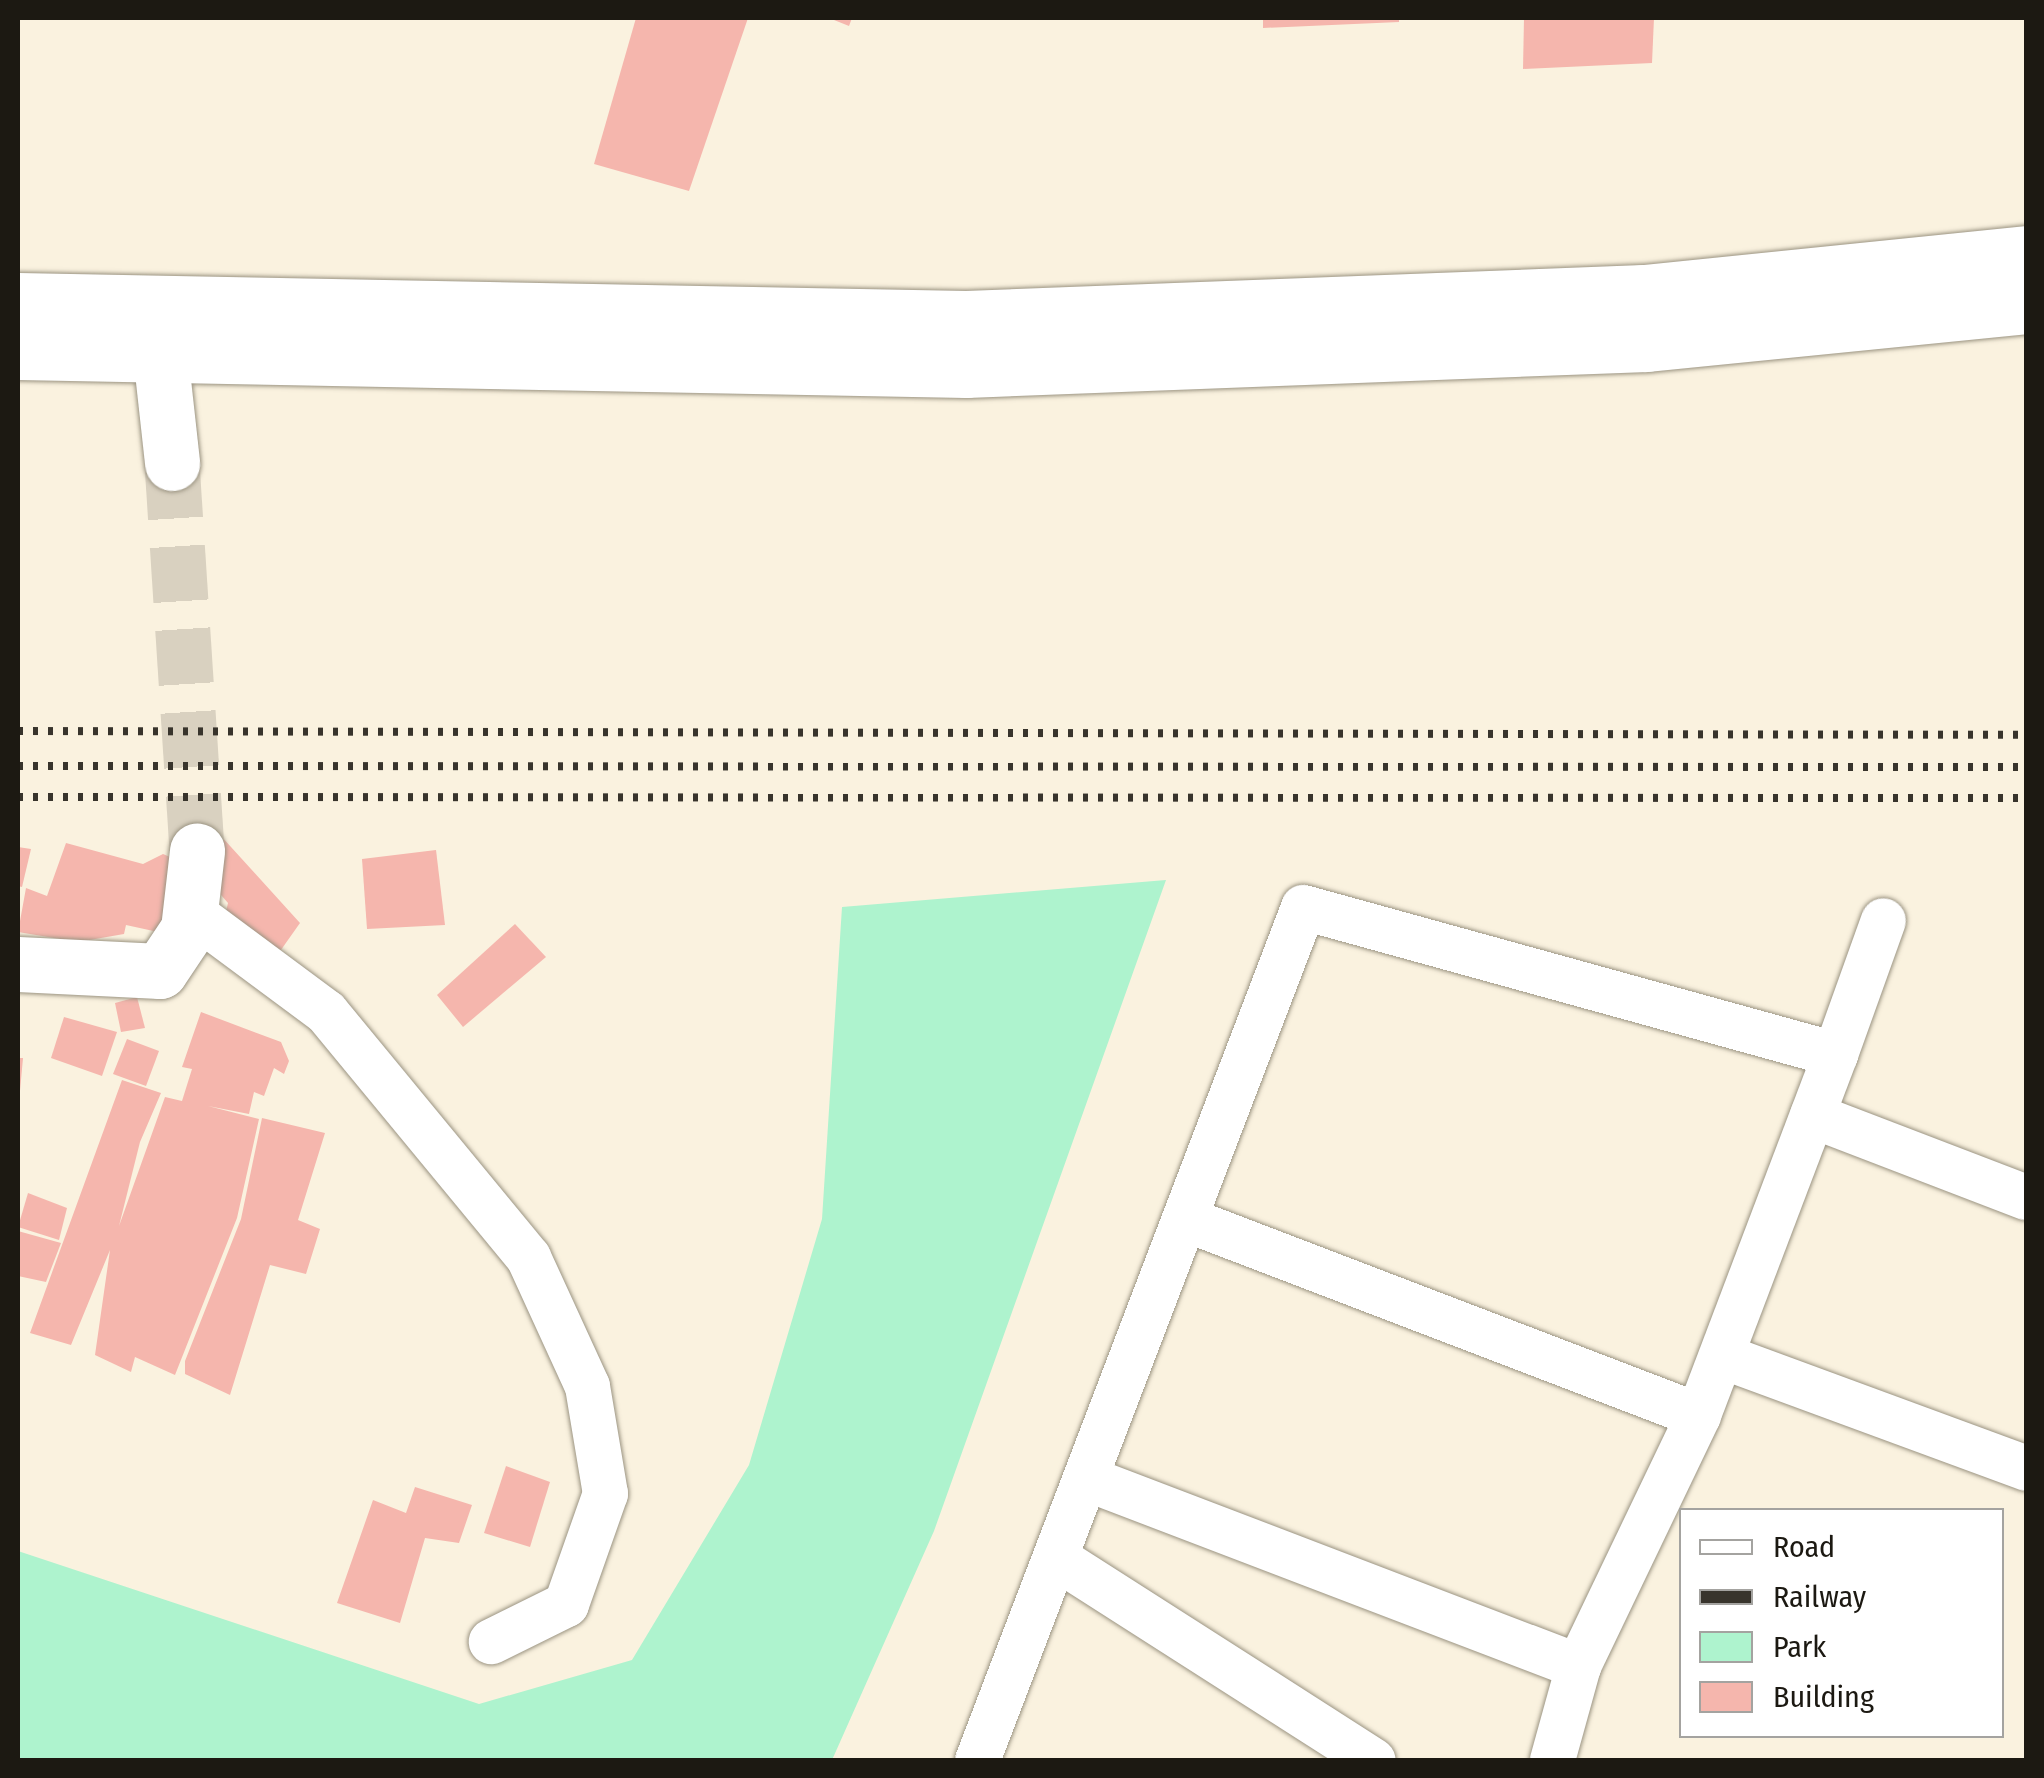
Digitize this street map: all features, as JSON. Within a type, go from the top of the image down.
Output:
[{"type":"main road","points":[[18,352],[159,334],[966,318],[1644,292],[2026,253]]},
{"type":"main road","points":[[18,300],[159,334],[966,370],[1648,344],[2026,306]]},
{"type":"main road","points":[[159,334],[172,463]]},
{"type":"main road","points":[[18,964],[160,971],[190,911],[197,851]]},
{"type":"street","points":[[977,1760],[1304,907],[1836,1054]]},
{"type":"street","points":[[190,911],[326,1012],[528,1256],[587,1386],[606,1493],[566,1604],[491,1641]]},
{"type":"street","points":[[1552,1760],[1578,1666],[1722,1356],[1883,920]]},
{"type":"street","points":[[1812,1115],[2026,1197]]},
{"type":"street","points":[[1186,1219],[1698,1414]]},
{"type":"street","points":[[1722,1356],[2026,1468]]},
{"type":"street","points":[[1086,1478],[1578,1666]]},
{"type":"street","points":[[1056,1558],[1372,1760]]},
{"type":"green space","points":[[1166,880],[934,1531],[832,1760],[18,1760],[18,1551],[479,1704],[632,1660],[749,1465],[822,1219],[842,907]]},
{"type":"building","points":[[636,18],[748,18],[689,191],[594,164]]},
{"type":"building","points":[[829,18],[852,18],[849,26]]},
{"type":"building","points":[[1263,18],[1399,18],[1399,22],[1263,28]]},
{"type":"building","points":[[1524,18],[1654,18],[1652,63],[1523,69]]},
{"type":"building","points":[[221,836],[300,923],[271,964],[223,924],[228,903],[207,879],[204,851]]},
{"type":"building","points":[[66,843],[143,864],[163,854],[184,863],[158,932],[126,925],[124,934],[78,942],[18,932],[26,888],[47,896]]},
{"type":"building","points":[[18,847],[31,849],[22,887],[18,886]]},
{"type":"building","points":[[436,850],[445,925],[367,929],[362,859]]},
{"type":"building","points":[[515,924],[546,957],[463,1027],[437,995]]},
{"type":"building","points":[[137,997],[145,1028],[121,1032],[115,1003]]},
{"type":"building","points":[[201,1012],[281,1042],[289,1061],[284,1074],[274,1068],[264,1096],[254,1092],[249,1114],[208,1106],[259,1119],[237,1218],[175,1375],[135,1357],[131,1372],[95,1355],[110,1250],[71,1345],[30,1333],[122,1080],[161,1093],[140,1142],[119,1226],[165,1097],[182,1101],[192,1069],[182,1067]]},
{"type":"building","points":[[64,1017],[117,1032],[102,1076],[51,1058]]},
{"type":"building","points":[[127,1039],[159,1051],[146,1086],[113,1074]]},
{"type":"building","points":[[18,1058],[23,1058],[20,1091],[18,1091]]},
{"type":"building","points":[[262,1118],[325,1133],[298,1220],[320,1229],[306,1274],[270,1265],[230,1395],[185,1374],[185,1361],[241,1219]]},
{"type":"building","points":[[28,1193],[67,1208],[59,1240],[18,1227]]},
{"type":"building","points":[[18,1231],[61,1243],[46,1282],[18,1276]]},
{"type":"building","points":[[506,1466],[550,1482],[530,1547],[484,1533]]},
{"type":"building","points":[[415,1487],[472,1505],[459,1543],[425,1538],[400,1623],[337,1603],[373,1500],[406,1513]]},
{"type":"tunnel","points":[[172,463],[197,851]]},
{"type":"railway","points":[[18,731],[2026,735]]},
{"type":"railway","points":[[18,766],[2026,767]]},
{"type":"railway","points":[[18,797],[2026,798]]}]
